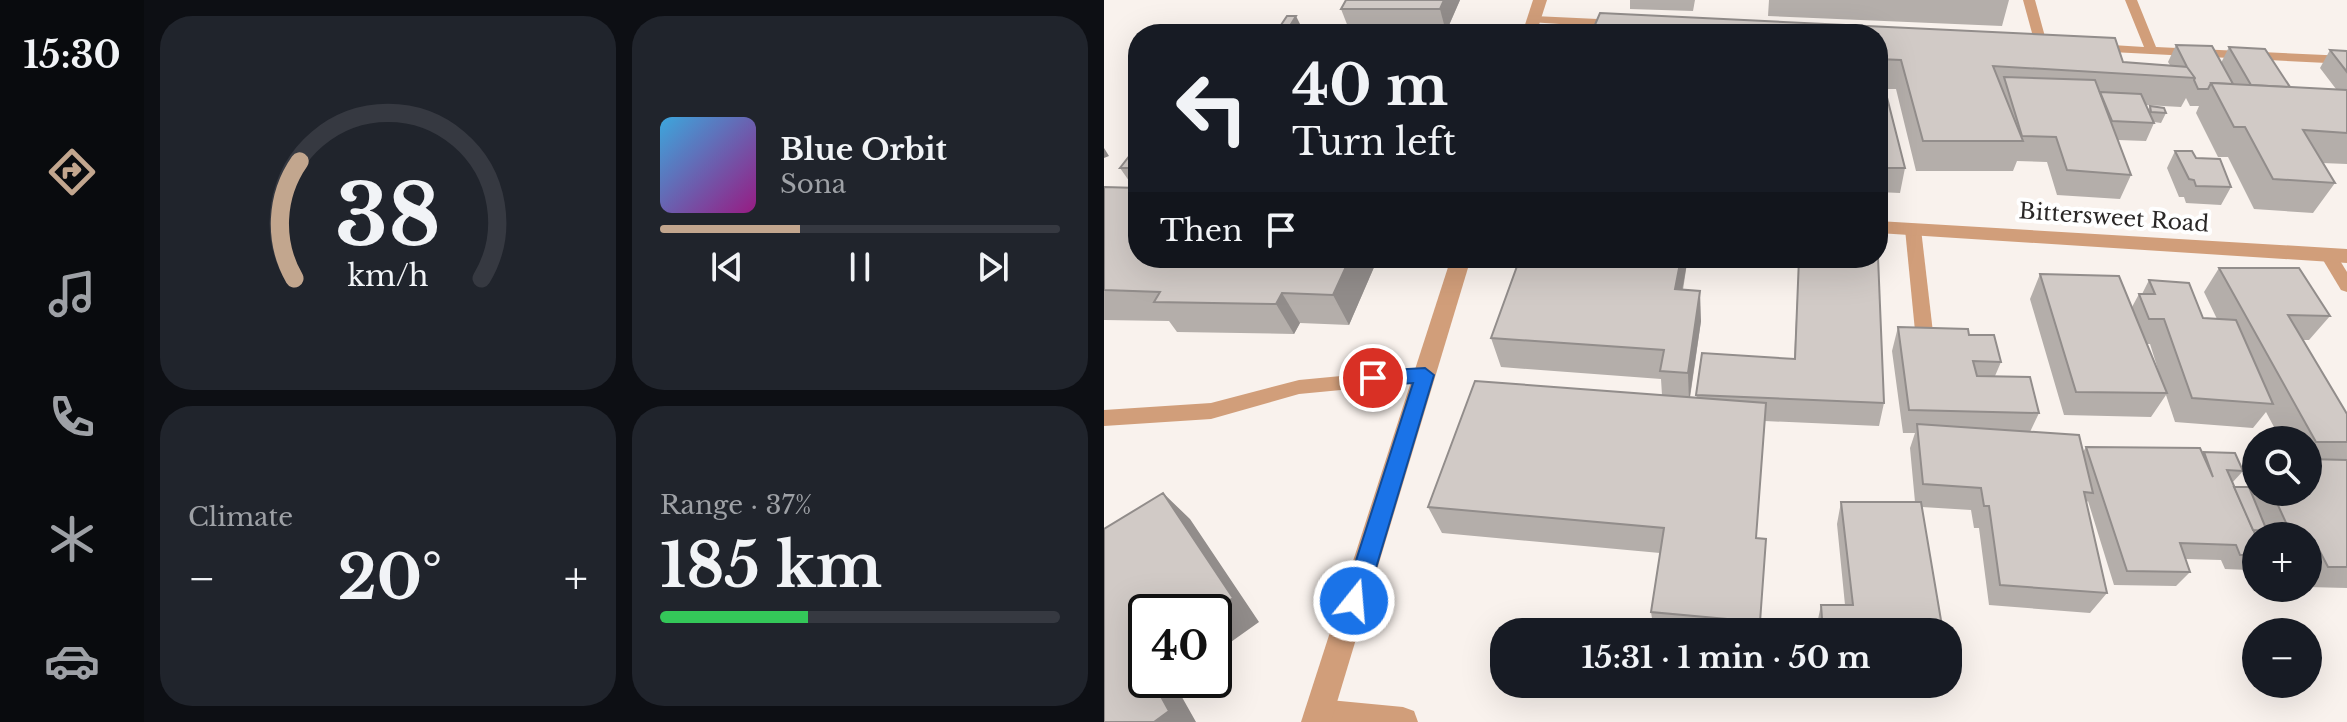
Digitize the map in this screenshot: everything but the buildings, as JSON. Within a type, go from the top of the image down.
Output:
[{"type":"street","points":[[1533,24],[1540,0]]},
{"type":"street","name":"Bittersweet Road","points":[[1888,228],[2338,255]]},
{"type":"street","points":[[1403,722],[1318,718],[1458,268]]},
{"type":"lane","points":[[2029,0],[2041,44]]},
{"type":"lane","points":[[2131,0],[2152,52]]},
{"type":"lane","points":[[2026,43],[2055,45]]},
{"type":"lane","points":[[2084,47],[2115,55],[2152,52],[2347,60]]},
{"type":"lane","points":[[1913,229],[1925,341]]},
{"type":"lane","points":[[2338,255],[2347,286]]},
{"type":"lane","points":[[1104,418],[1211,411],[1299,387],[1425,375]]},
{"type":"route","points":[[1354,601],[1425,375],[1373,378]]}]
